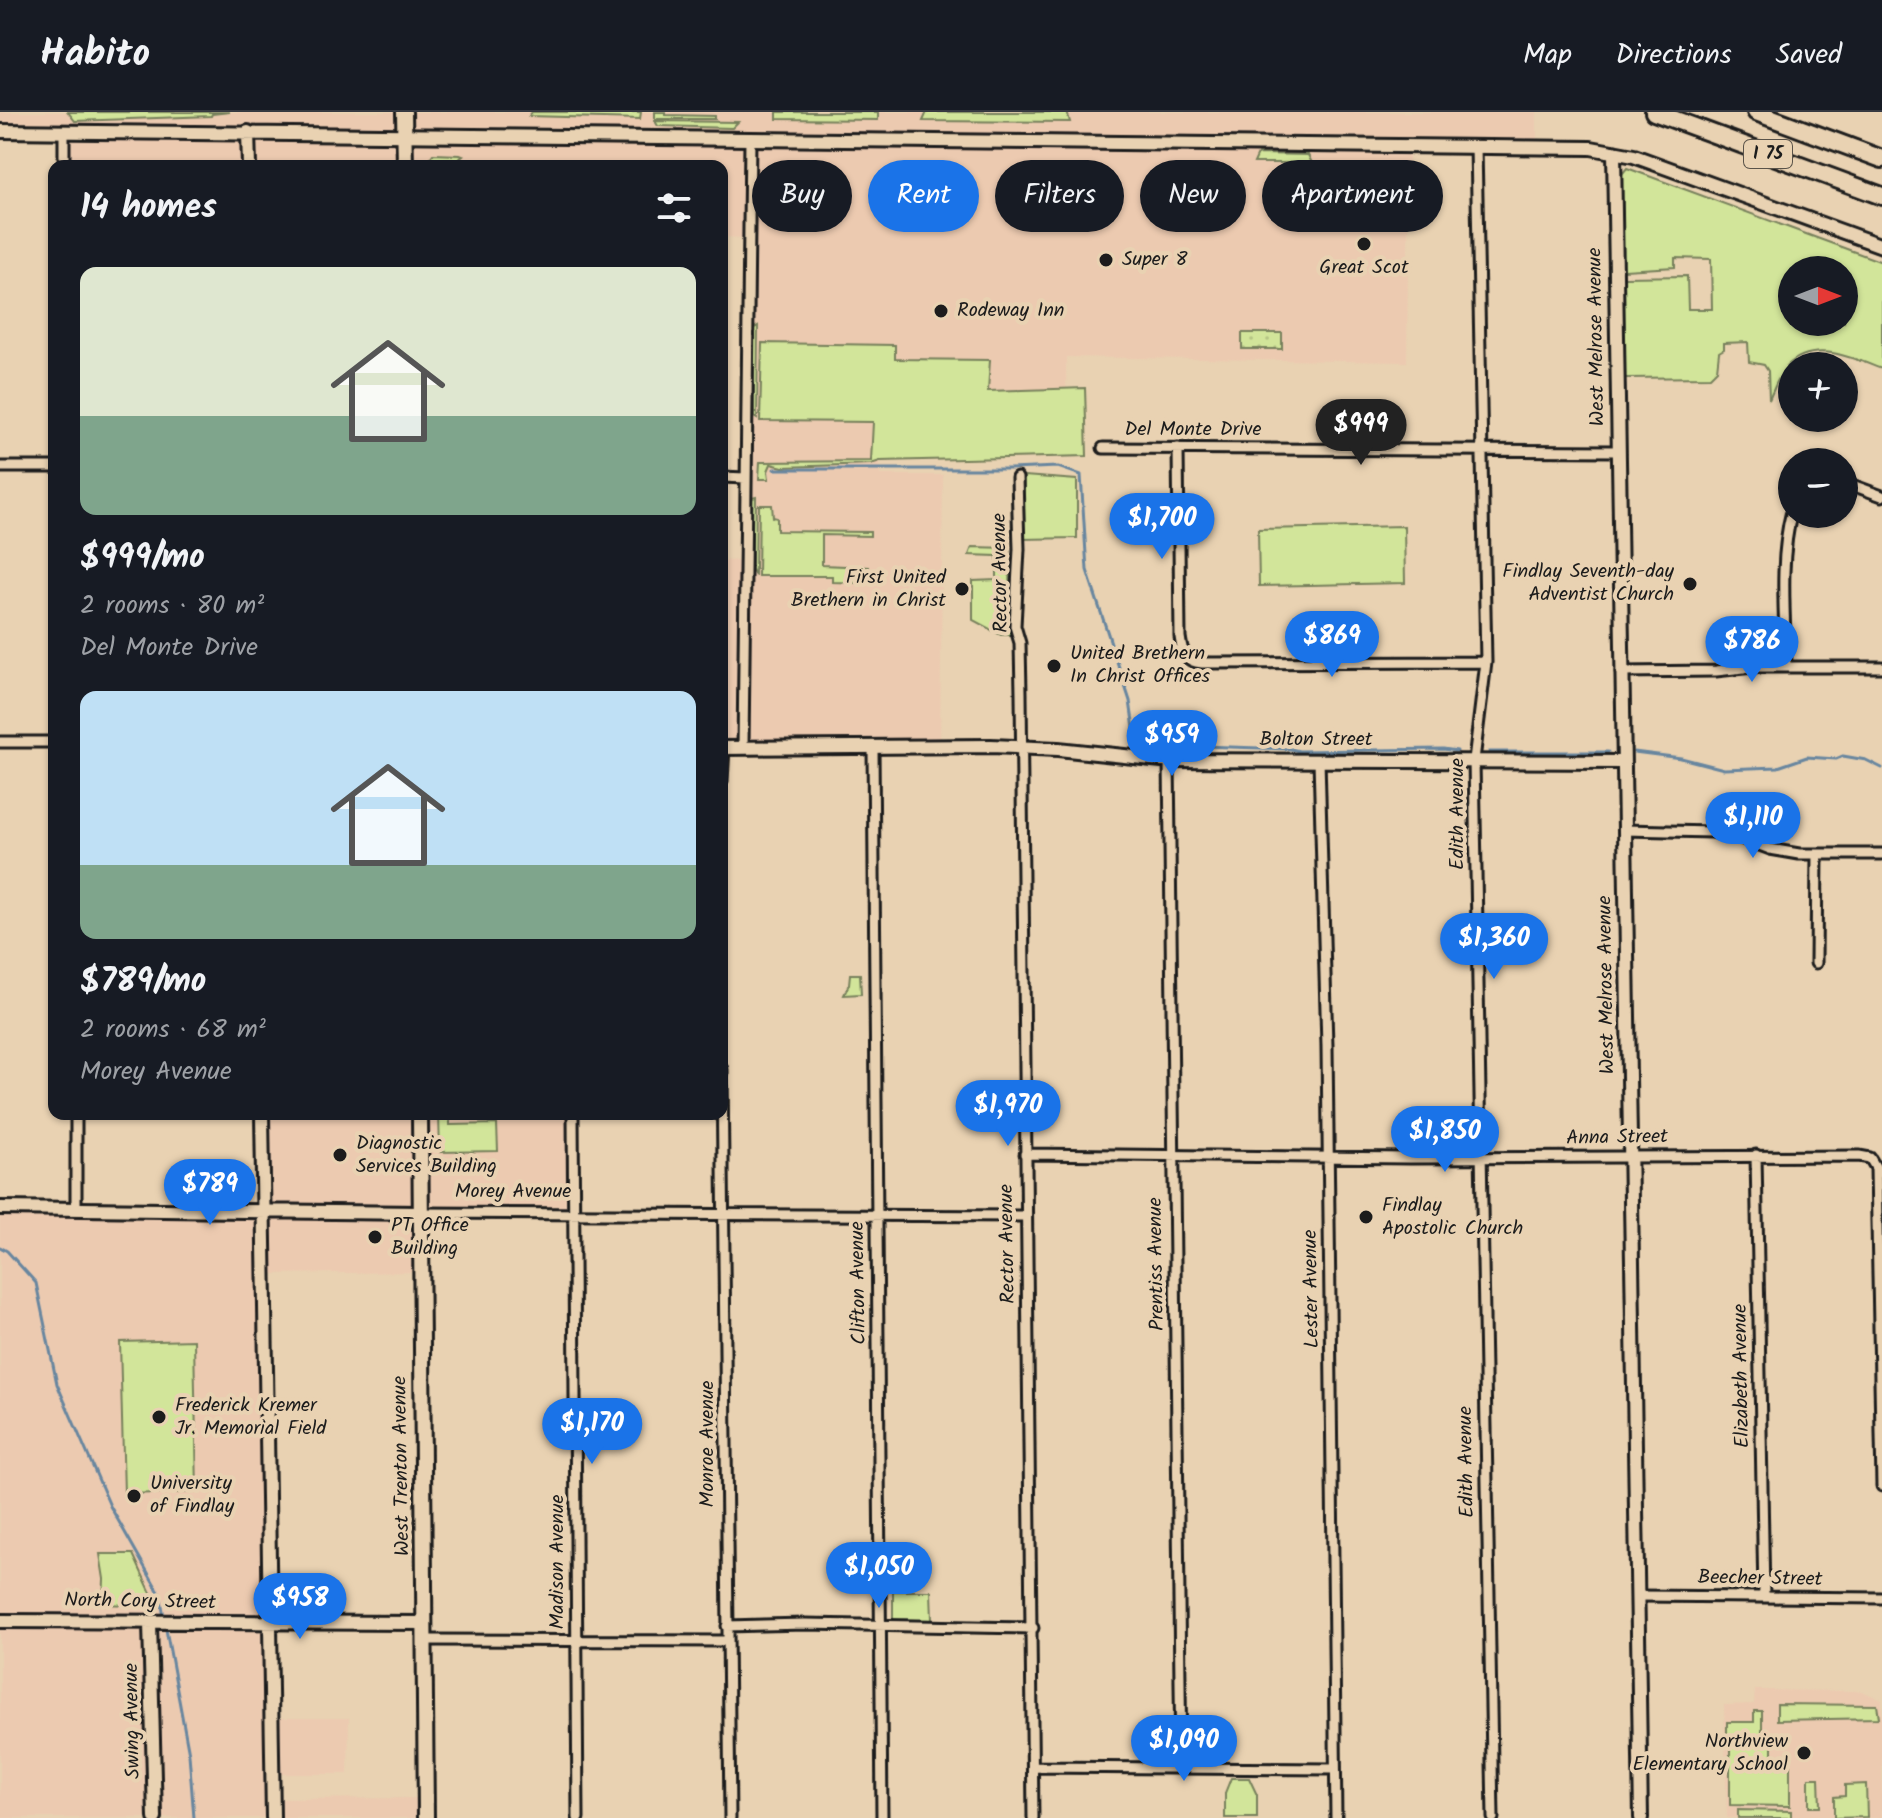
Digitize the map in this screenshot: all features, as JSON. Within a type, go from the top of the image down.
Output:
[{"type":"highway","name":"I 75","points":[[1654,112],[1882,196]]},
{"type":"highway","name":"I 75","points":[[1756,112],[1882,159]]},
{"type":"main road","points":[[404,112],[405,160]]},
{"type":"main road","name":"West Trenton Avenue","points":[[420,1120],[426,1818]]},
{"type":"street","points":[[0,131],[1591,148],[1663,166],[1882,246]]},
{"type":"street","points":[[64,132],[64,160]]},
{"type":"street","points":[[248,132],[249,160]]},
{"type":"street","points":[[743,748],[750,139]]},
{"type":"street","name":"Edith Avenue","points":[[1476,146],[1486,662],[1474,760],[1493,1818]]},
{"type":"street","name":"West Melrose Avenue","points":[[1614,152],[1641,1818]]},
{"type":"street","name":"Del Monte Drive","points":[[1103,448],[1618,451]]},
{"type":"street","points":[[1178,448],[1180,637],[1182,652],[1188,659],[1202,663],[1486,662]]},
{"type":"street","points":[[0,467],[48,467]]},
{"type":"street","points":[[728,477],[745,478]]},
{"type":"street","name":"Rector Avenue","points":[[1017,478],[1019,549],[1015,626],[1020,643],[1022,748],[1033,1818]]},
{"type":"street","points":[[1858,487],[1882,496]]},
{"type":"street","points":[[1786,667],[1785,561],[1790,528]]},
{"type":"street","points":[[1621,672],[1882,667]]},
{"type":"street","points":[[0,742],[48,742]]},
{"type":"street","name":"Clifton Avenue","points":[[873,747],[882,1818]]},
{"type":"street","name":"Bolton Street","points":[[728,748],[1022,748],[1169,760],[1623,762]]},
{"type":"street","name":"Prentiss Avenue","points":[[1169,760],[1181,1767]]},
{"type":"street","name":"Lester Avenue","points":[[1319,760],[1329,1157],[1336,1818]]},
{"type":"street","points":[[1624,830],[1712,832],[1736,836],[1784,852],[1882,854]]},
{"type":"street","points":[[1816,963],[1817,854]]},
{"type":"street","points":[[76,1120],[76,1208]]},
{"type":"street","points":[[262,1120],[273,1818]]},
{"type":"street","name":"Madison Avenue","points":[[573,1120],[578,1818]]},
{"type":"street","name":"Monroe Avenue","points":[[723,1120],[730,1818]]},
{"type":"street","name":"Anna Street","points":[[1025,1154],[1329,1157],[1756,1155],[1859,1156],[1872,1160],[1876,1168],[1882,1486]]},
{"type":"street","name":"Elizabeth Avenue","points":[[1756,1155],[1764,1597]]},
{"type":"street","name":"Morey Avenue","points":[[0,1208],[1026,1216]]},
{"type":"street","name":"Beecher Street","points":[[1637,1596],[1882,1598]]},
{"type":"street","name":"North Cory Street","points":[[0,1621],[425,1623]]},
{"type":"street","name":"Swing Avenue","points":[[155,1623],[155,1818]]},
{"type":"street","points":[[727,1626],[805,1624],[1033,1628]]},
{"type":"street","points":[[425,1640],[728,1641]]},
{"type":"street","points":[[1033,1767],[1334,1769]]},
{"type":"shaded area","points":[[0,112],[1537,112],[1537,147],[1409,146],[1409,160],[1262,160],[1262,232],[1408,232],[1407,362],[1066,357],[1067,456],[880,461],[881,475],[943,475],[940,747],[728,748],[728,561],[745,560],[747,238],[728,237],[728,160],[64,160],[64,132],[0,131]]},
{"type":"shaded area","name":"University of Findlay","points":[[262,1120],[573,1120],[573,1211],[422,1213],[422,1272],[266,1274],[272,1718],[349,1718],[348,1774],[273,1774],[273,1799],[426,1798],[424,1818],[0,1818],[0,1207],[264,1209]]},
{"type":"shaded area","name":"Northview Elementary School","points":[[1755,1690],[1862,1691],[1882,1700],[1882,1818],[1727,1818],[1724,1705],[1754,1704]]},
{"type":"green space","points":[[68,112],[230,112],[211,116],[75,121]]},
{"type":"green space","points":[[532,112],[641,112],[640,119],[529,116]]},
{"type":"green space","points":[[655,112],[715,116],[715,119],[655,119]]},
{"type":"green space","points":[[777,112],[878,112],[878,120],[777,119]]},
{"type":"green space","points":[[927,112],[1067,112],[1070,122],[923,121]]},
{"type":"green space","points":[[655,121],[738,122],[732,128],[658,126]]},
{"type":"green space","points":[[433,154],[463,156],[458,160],[428,160]]},
{"type":"green space","points":[[1258,154],[1308,155],[1310,160],[1262,160],[1262,163],[1254,163]]},
{"type":"green space","points":[[1627,168],[1882,262],[1882,369],[1858,360],[1858,352],[1778,352],[1778,380],[1769,400],[1768,371],[1764,365],[1749,362],[1748,342],[1724,343],[1724,349],[1719,352],[1717,370],[1710,377],[1626,378],[1623,376],[1624,277],[1687,276],[1688,309],[1712,309],[1711,259],[1675,258],[1675,267],[1624,270],[1621,267],[1622,174]]},
{"type":"green space","points":[[758,326],[757,419],[754,417],[754,328]]},
{"type":"green space","points":[[1242,333],[1282,333],[1282,349],[1242,349]]},
{"type":"green space","points":[[762,343],[895,345],[895,359],[990,360],[988,391],[1085,388],[1087,456],[880,461],[871,464],[783,467],[771,464],[769,479],[759,479],[760,462],[871,461],[873,422],[760,421]]},
{"type":"green space","points":[[1024,476],[1077,480],[1077,538],[1022,539]]},
{"type":"green space","points":[[756,497],[755,576],[752,569],[752,498]]},
{"type":"green space","points":[[759,505],[772,505],[773,517],[777,518],[777,531],[870,532],[870,536],[822,535],[822,565],[869,567],[870,580],[866,583],[832,582],[832,576],[758,576]]},
{"type":"green space","points":[[1404,526],[1405,583],[1259,586],[1258,529]]},
{"type":"green space","points":[[972,547],[1009,548],[1010,635],[1001,635],[973,620],[973,581],[997,580],[997,556],[969,555]]},
{"type":"green space","points":[[850,974],[860,974],[861,994],[844,995]]},
{"type":"green space","points":[[439,1120],[450,1120],[450,1125],[497,1124],[498,1151],[440,1152]]},
{"type":"green space","name":"Frederick Kremer Jr. Memorial Field","points":[[194,1340],[197,1492],[124,1494],[120,1342]]},
{"type":"green space","points":[[100,1554],[133,1554],[157,1606],[103,1604],[104,1579]]},
{"type":"green space","points":[[893,1591],[931,1591],[932,1620],[893,1620]]},
{"type":"green space","points":[[1777,1704],[1877,1705],[1879,1718],[1777,1720]]},
{"type":"green space","points":[[1754,1711],[1762,1711],[1762,1737],[1727,1737],[1727,1722],[1754,1722]]},
{"type":"green space","points":[[1765,1737],[1772,1737],[1772,1753],[1776,1757],[1789,1757],[1790,1806],[1730,1805],[1730,1740],[1765,1740]]},
{"type":"green space","points":[[1231,1778],[1249,1778],[1257,1795],[1257,1818],[1225,1818],[1225,1793]]},
{"type":"green space","points":[[1809,1778],[1819,1778],[1820,1807],[1809,1807]]},
{"type":"green space","points":[[1866,1784],[1867,1817],[1834,1818],[1834,1797],[1845,1796],[1845,1785]]},
{"type":"green space","points":[[1738,1810],[1791,1811],[1791,1818],[1738,1818]]},
{"type":"waterway","points":[[774,469],[1058,467],[1081,475],[1087,570],[1130,701],[1135,736],[1145,744],[1299,751],[1457,751]]},
{"type":"waterway","points":[[1489,752],[1608,752]]},
{"type":"waterway","points":[[1634,752],[1681,758],[1724,769],[1778,767],[1807,757],[1836,759],[1843,756],[1866,760],[1882,768]]},
{"type":"waterway","points":[[0,1247],[36,1283],[57,1384],[110,1506],[160,1594],[164,1617]]},
{"type":"waterway","points":[[165,1624],[189,1754],[194,1818]]},
{"type":"place","name":"Great Scot","points":[[1364,244]]},
{"type":"place","name":"Super 8","points":[[1106,260]]},
{"type":"place","name":"Rodeway Inn","points":[[941,311]]},
{"type":"place","name":"Findlay Seventh-day Adventist Church","points":[[1690,584]]},
{"type":"place","name":"First United Brethern in Christ","points":[[962,589]]},
{"type":"place","name":"United Brethern In Christ Offices","points":[[1054,666]]},
{"type":"place","name":"Diagnostic Services Building","points":[[340,1155]]},
{"type":"place","name":"Findlay Apostolic Church","points":[[1366,1217]]},
{"type":"place","name":"PT Office Building","points":[[375,1237]]},
{"type":"place","name":"Frederick Kremer Jr. Memorial Field","points":[[159,1417]]},
{"type":"place","name":"University of Findlay","points":[[134,1496]]},
{"type":"place","name":"Northview Elementary School","points":[[1804,1753]]}]
